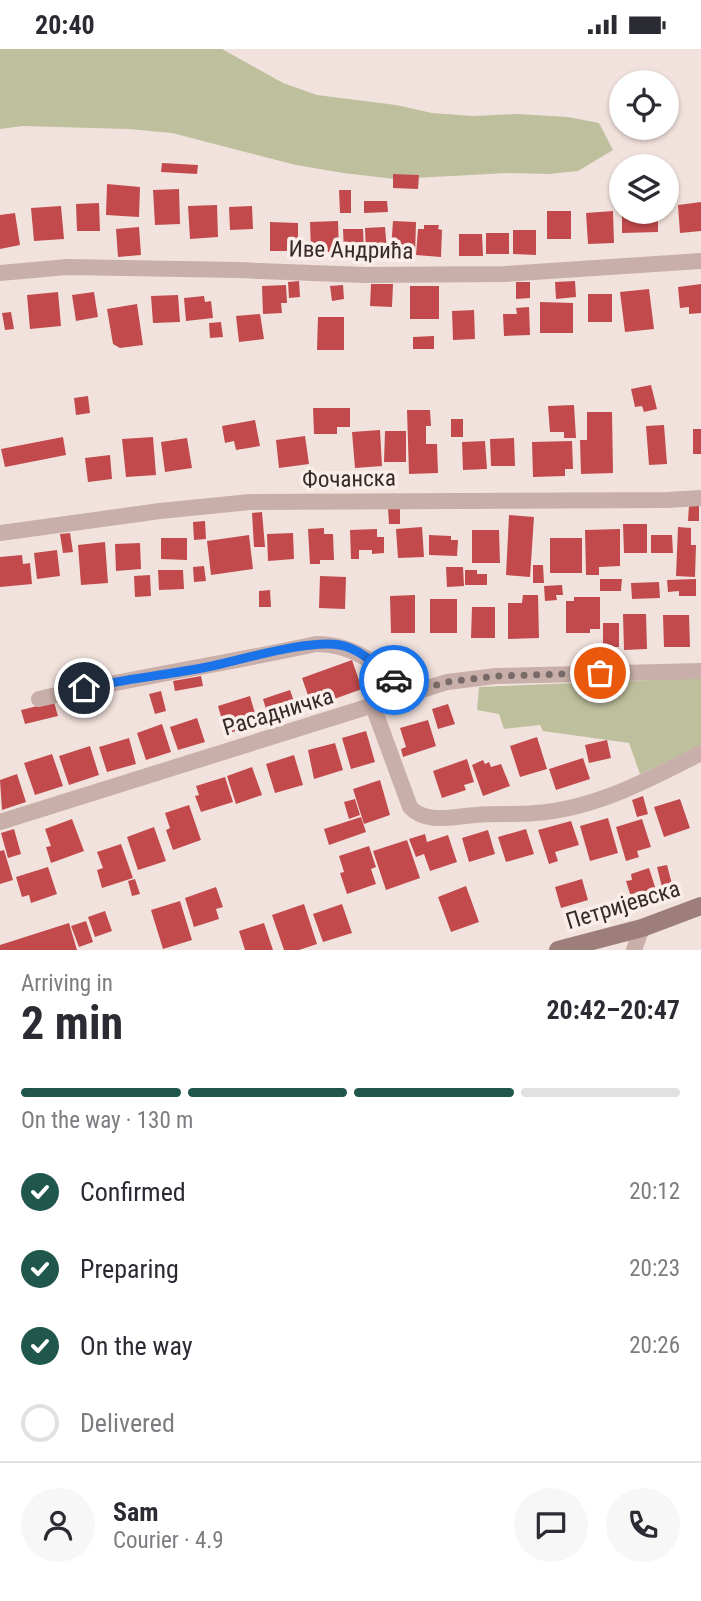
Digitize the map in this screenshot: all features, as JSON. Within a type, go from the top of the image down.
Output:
[{"type":"main road","name":"Петријевска","points":[[558,950],[642,927],[701,906]]},
{"type":"street","name":"Иве Андрића","points":[[0,273],[67,267],[364,275],[505,274],[701,261]]},
{"type":"street","name":"Фочанска","points":[[0,533],[160,511],[250,502],[701,498]]},
{"type":"street","points":[[38,699],[130,678],[204,667],[316,644],[339,645],[356,652],[394,681],[406,694]]},
{"type":"street","name":"Расадничка","points":[[0,822],[447,682],[496,676],[701,671]]},
{"type":"street","points":[[373,706],[410,807],[416,815],[427,818],[537,813],[585,805],[634,787],[701,753]]},
{"type":"street","points":[[634,950],[642,927]]},
{"type":"green space","points":[[0,49],[222,49],[283,83],[317,95],[396,105],[432,113],[568,117],[599,123],[613,150],[578,171],[395,179],[296,165],[172,133],[23,126],[0,129]]},
{"type":"green space","points":[[701,678],[701,746],[640,774],[629,743],[543,731],[540,725],[504,729],[499,714],[477,710],[479,687]]},
{"type":"building","points":[[162,163],[198,165],[197,174],[161,172]]},
{"type":"building","points":[[393,174],[419,175],[418,189],[393,188]]},
{"type":"building","points":[[107,184],[140,187],[139,217],[106,215]]},
{"type":"building","points":[[179,189],[180,224],[155,225],[153,190]]},
{"type":"building","points":[[339,190],[351,190],[351,213],[340,213]]},
{"type":"building","points":[[364,201],[387,201],[388,212],[364,213]]},
{"type":"building","points":[[701,202],[701,231],[680,233],[679,205]]},
{"type":"building","points":[[99,203],[100,231],[77,231],[76,204]]},
{"type":"building","points":[[217,205],[218,237],[190,239],[188,206]]},
{"type":"building","points":[[61,206],[64,239],[34,241],[31,208]]},
{"type":"building","points":[[252,206],[253,229],[230,230],[229,207]]},
{"type":"building","points":[[547,211],[571,211],[571,239],[547,239]]},
{"type":"building","points":[[609,211],[609,224],[613,224],[614,243],[588,244],[586,213]]},
{"type":"building","points":[[15,213],[20,245],[0,249],[0,215]]},
{"type":"building","points":[[338,221],[339,252],[311,252],[310,222]]},
{"type":"building","points":[[393,221],[416,222],[415,256],[396,255],[396,250],[391,249]]},
{"type":"building","points":[[270,222],[298,223],[298,251],[270,251]]},
{"type":"building","points":[[622,224],[658,224],[658,232],[622,233]]},
{"type":"building","points":[[424,225],[439,225],[438,229],[442,230],[441,257],[416,255],[418,229],[424,229]]},
{"type":"building","points":[[139,227],[141,255],[118,257],[116,229]]},
{"type":"building","points":[[385,227],[387,251],[366,253],[365,228]]},
{"type":"building","points":[[343,229],[363,229],[364,252],[344,253]]},
{"type":"building","points":[[513,230],[536,230],[536,255],[513,254]]},
{"type":"building","points":[[486,233],[509,233],[509,254],[486,254]]},
{"type":"building","points":[[459,234],[482,234],[483,256],[459,256]]},
{"type":"building","points":[[299,281],[300,297],[289,298],[288,282]]},
{"type":"building","points":[[575,281],[576,297],[556,299],[555,282]]},
{"type":"building","points":[[516,282],[530,282],[530,298],[516,299]]},
{"type":"building","points":[[371,284],[393,284],[392,307],[370,306]]},
{"type":"building","points":[[701,284],[701,313],[689,314],[689,307],[680,308],[678,287]]},
{"type":"building","points":[[286,285],[287,303],[281,303],[282,313],[263,314],[262,286]]},
{"type":"building","points":[[343,285],[344,299],[332,301],[330,286]]},
{"type":"building","points":[[410,286],[439,286],[439,319],[410,319]]},
{"type":"building","points":[[649,289],[654,329],[625,332],[620,292]]},
{"type":"building","points":[[58,292],[61,326],[30,329],[27,295]]},
{"type":"building","points":[[94,292],[98,317],[76,321],[72,295]]},
{"type":"building","points":[[588,294],[612,294],[612,322],[588,322]]},
{"type":"building","points":[[178,295],[180,322],[153,323],[151,296]]},
{"type":"building","points":[[204,296],[205,302],[211,301],[213,318],[186,321],[184,298]]},
{"type":"building","points":[[540,302],[573,303],[573,333],[540,333]]},
{"type":"building","points":[[137,304],[143,345],[120,348],[113,344],[107,309]]},
{"type":"building","points":[[529,307],[530,335],[504,336],[503,314],[517,314],[516,308]]},
{"type":"building","points":[[474,310],[475,339],[453,340],[452,311]]},
{"type":"building","points":[[11,312],[14,329],[5,330],[2,313]]},
{"type":"building","points":[[260,314],[264,339],[239,342],[236,316]]},
{"type":"building","points":[[318,317],[344,317],[344,350],[317,350]]},
{"type":"building","points":[[221,322],[223,337],[210,338],[209,323]]},
{"type":"building","points":[[434,336],[434,349],[413,349],[413,337]]},
{"type":"building","points":[[651,385],[657,409],[644,412],[642,406],[635,407],[631,389]]},
{"type":"building","points":[[88,396],[90,413],[76,415],[74,398]]},
{"type":"building","points":[[574,405],[576,438],[564,438],[564,432],[550,432],[548,406]]},
{"type":"building","points":[[313,408],[350,408],[350,427],[337,427],[337,434],[314,434]]},
{"type":"building","points":[[407,410],[430,410],[431,426],[426,426],[426,444],[437,444],[438,473],[409,474]]},
{"type":"building","points":[[587,412],[612,412],[613,473],[581,474],[580,440],[587,440]]},
{"type":"building","points":[[451,419],[463,419],[463,437],[451,437]]},
{"type":"building","points":[[255,420],[260,446],[236,450],[234,441],[225,443],[222,426]]},
{"type":"building","points":[[664,425],[667,464],[649,465],[646,426]]},
{"type":"building","points":[[693,429],[701,429],[701,454],[693,454]]},
{"type":"building","points":[[380,430],[382,466],[355,468],[352,432]]},
{"type":"building","points":[[385,431],[406,431],[406,462],[384,462]]},
{"type":"building","points":[[305,436],[309,464],[279,468],[276,440]]},
{"type":"building","points":[[63,437],[66,455],[5,467],[1,449]]},
{"type":"building","points":[[153,437],[156,475],[126,477],[122,439]]},
{"type":"building","points":[[187,438],[192,468],[165,472],[161,442]]},
{"type":"building","points":[[514,438],[515,466],[491,466],[490,439]]},
{"type":"building","points":[[485,441],[487,469],[463,470],[462,442]]},
{"type":"building","points":[[572,441],[573,469],[565,469],[565,476],[533,477],[532,442]]},
{"type":"building","points":[[110,455],[112,479],[88,482],[85,458]]},
{"type":"building","points":[[689,506],[699,506],[699,521],[688,521]]},
{"type":"building","points":[[388,508],[400,508],[400,524],[389,524]]},
{"type":"building","points":[[262,512],[265,547],[254,547],[252,513]]},
{"type":"building","points":[[509,515],[534,517],[530,577],[506,575]]},
{"type":"building","points":[[205,521],[206,539],[194,540],[193,522]]},
{"type":"building","points":[[623,524],[647,524],[647,553],[624,553]]},
{"type":"building","points":[[422,527],[424,557],[398,558],[396,529]]},
{"type":"building","points":[[678,527],[691,528],[691,545],[696,545],[695,577],[676,576]]},
{"type":"building","points":[[324,528],[324,534],[333,534],[334,560],[320,560],[320,564],[310,564],[308,529]]},
{"type":"building","points":[[377,529],[377,537],[384,537],[384,553],[372,554],[372,550],[359,550],[359,559],[351,559],[350,530]]},
{"type":"building","points":[[620,529],[620,566],[599,567],[599,575],[586,575],[585,530]]},
{"type":"building","points":[[472,530],[499,530],[500,563],[472,563]]},
{"type":"building","points":[[70,533],[73,552],[63,553],[60,534]]},
{"type":"building","points":[[293,533],[294,559],[268,561],[267,534]]},
{"type":"building","points":[[249,535],[253,569],[211,575],[207,541]]},
{"type":"building","points":[[429,535],[451,536],[451,540],[458,540],[457,556],[429,555]]},
{"type":"building","points":[[651,535],[672,535],[673,553],[651,553]]},
{"type":"building","points":[[161,538],[187,538],[187,560],[161,559]]},
{"type":"building","points":[[550,538],[582,538],[582,573],[550,573]]},
{"type":"building","points":[[105,542],[108,583],[81,585],[78,545]]},
{"type":"building","points":[[140,543],[141,569],[116,571],[115,544]]},
{"type":"building","points":[[57,550],[60,576],[37,579],[34,553]]},
{"type":"building","points":[[22,555],[23,564],[30,563],[32,584],[0,587],[0,557]]},
{"type":"building","points":[[533,565],[543,565],[544,583],[533,583]]},
{"type":"building","points":[[204,566],[206,581],[194,582],[193,567]]},
{"type":"building","points":[[446,567],[463,567],[464,586],[447,587]]},
{"type":"building","points":[[158,570],[183,570],[184,589],[159,590]]},
{"type":"building","points":[[465,570],[477,570],[477,574],[487,574],[487,585],[465,585]]},
{"type":"building","points":[[150,575],[151,596],[135,597],[134,576]]},
{"type":"building","points":[[320,576],[346,577],[345,609],[319,608]]},
{"type":"building","points":[[600,579],[622,579],[621,591],[600,591]]},
{"type":"building","points":[[696,579],[696,596],[679,596],[679,591],[668,592],[667,580]]},
{"type":"building","points":[[659,582],[660,598],[632,599],[631,583]]},
{"type":"building","points":[[562,585],[563,595],[556,595],[557,600],[545,601],[544,586]]},
{"type":"building","points":[[270,590],[271,607],[259,607],[259,591]]},
{"type":"building","points":[[415,595],[415,633],[391,633],[390,596]]},
{"type":"building","points":[[523,595],[538,595],[539,638],[508,639],[508,603],[522,603]]},
{"type":"building","points":[[574,597],[600,597],[600,629],[590,629],[590,633],[566,633],[566,601],[574,601]]},
{"type":"building","points":[[430,599],[457,599],[457,633],[430,633]]},
{"type":"building","points":[[472,607],[495,607],[495,638],[471,638]]},
{"type":"building","points":[[623,614],[646,614],[647,649],[624,650]]},
{"type":"building","points":[[663,615],[689,615],[690,647],[664,647]]},
{"type":"building","points":[[603,623],[619,623],[619,647],[603,647]]},
{"type":"building","points":[[352,660],[362,689],[312,707],[302,678]]},
{"type":"building","points":[[201,676],[203,686],[175,691],[173,681]]},
{"type":"building","points":[[290,690],[298,713],[270,722],[263,699]]},
{"type":"building","points":[[161,691],[166,711],[155,714],[149,694]]},
{"type":"building","points":[[250,696],[258,724],[226,734],[218,706]]},
{"type":"building","points":[[54,702],[58,716],[25,724],[21,710]]},
{"type":"building","points":[[448,704],[455,724],[438,729],[432,709]]},
{"type":"building","points":[[197,718],[205,742],[178,750],[170,727]]},
{"type":"building","points":[[428,720],[436,746],[403,757],[401,749],[406,747],[400,728]]},
{"type":"building","points":[[162,724],[171,752],[146,760],[137,733]]},
{"type":"building","points":[[366,731],[375,762],[351,769],[342,738]]},
{"type":"building","points":[[537,737],[547,769],[520,777],[510,746]]},
{"type":"building","points":[[129,738],[136,764],[107,772],[99,747]]},
{"type":"building","points":[[607,740],[611,758],[589,763],[585,745]]},
{"type":"building","points":[[335,743],[343,770],[314,779],[308,750]]},
{"type":"building","points":[[90,746],[99,775],[69,785],[59,756]]},
{"type":"building","points":[[52,754],[63,786],[35,795],[24,763]]},
{"type":"building","points":[[294,755],[303,785],[275,793],[266,764]]},
{"type":"building","points":[[583,758],[590,779],[556,790],[549,769]]},
{"type":"building","points":[[467,759],[474,782],[464,785],[466,790],[442,798],[433,771]]},
{"type":"building","points":[[483,760],[485,764],[489,762],[491,767],[501,764],[510,786],[483,796],[472,765]]},
{"type":"building","points":[[252,767],[262,795],[236,804],[227,776]]},
{"type":"building","points":[[17,774],[26,802],[2,810],[0,780]]},
{"type":"building","points":[[225,777],[233,802],[201,812],[195,796],[199,795],[196,786]]},
{"type":"building","points":[[380,780],[390,815],[364,824],[353,789]]},
{"type":"building","points":[[643,796],[648,814],[637,817],[632,800]]},
{"type":"building","points":[[355,799],[360,815],[349,819],[344,802]]},
{"type":"building","points":[[680,799],[690,828],[664,837],[654,807]]},
{"type":"building","points":[[189,805],[201,840],[173,850],[166,830],[170,828],[165,813]]},
{"type":"building","points":[[361,817],[366,832],[329,845],[324,829]]},
{"type":"building","points":[[608,818],[618,853],[590,861],[580,826]]},
{"type":"building","points":[[72,819],[84,851],[51,863],[46,847],[51,846],[45,829]]},
{"type":"building","points":[[642,819],[651,847],[637,851],[639,857],[626,861],[616,827]]},
{"type":"building","points":[[571,821],[579,845],[555,852],[558,861],[549,864],[538,830]]},
{"type":"building","points":[[154,827],[166,861],[138,870],[127,837]]},
{"type":"building","points":[[14,829],[21,854],[8,858],[1,833]]},
{"type":"building","points":[[526,829],[534,854],[506,862],[498,837]]},
{"type":"building","points":[[488,830],[495,854],[469,862],[462,838]]},
{"type":"building","points":[[425,834],[427,842],[448,835],[457,862],[430,871],[424,854],[416,857],[409,839]]},
{"type":"building","points":[[407,840],[420,878],[386,890],[373,851]]},
{"type":"building","points":[[121,844],[133,878],[102,888],[97,870],[103,868],[97,852]]},
{"type":"building","points":[[369,846],[376,867],[371,869],[376,884],[347,894],[340,873],[344,872],[339,856]]},
{"type":"building","points":[[4,850],[13,880],[0,884],[0,851]]},
{"type":"building","points":[[667,865],[672,884],[662,887],[657,867]]},
{"type":"building","points":[[48,867],[57,894],[31,903],[29,895],[22,897],[16,877]]},
{"type":"building","points":[[649,868],[656,890],[631,897],[626,881],[632,880],[631,874]]},
{"type":"building","points":[[135,879],[140,894],[132,896],[128,881]]},
{"type":"building","points":[[582,879],[588,900],[561,908],[555,887]]},
{"type":"building","points":[[466,886],[479,922],[451,932],[438,897]]},
{"type":"building","points":[[216,887],[223,907],[216,909],[219,919],[194,927],[185,898]]},
{"type":"building","points":[[180,901],[192,940],[163,949],[151,910]]},
{"type":"building","points":[[304,904],[317,944],[299,950],[284,950],[272,915]]},
{"type":"building","points":[[342,904],[352,933],[323,942],[313,914]]},
{"type":"building","points":[[105,911],[112,931],[95,937],[88,917]]},
{"type":"building","points":[[86,921],[93,942],[79,947],[71,926]]},
{"type":"building","points":[[69,923],[77,950],[0,950],[0,945]]},
{"type":"building","points":[[264,923],[273,950],[245,950],[239,931]]},
{"type":"way so far","points":[[394,680],[406,694],[447,682],[496,676],[600,673]]},
{"type":"route","points":[[84,688],[316,644],[349,648],[394,680]]}]
